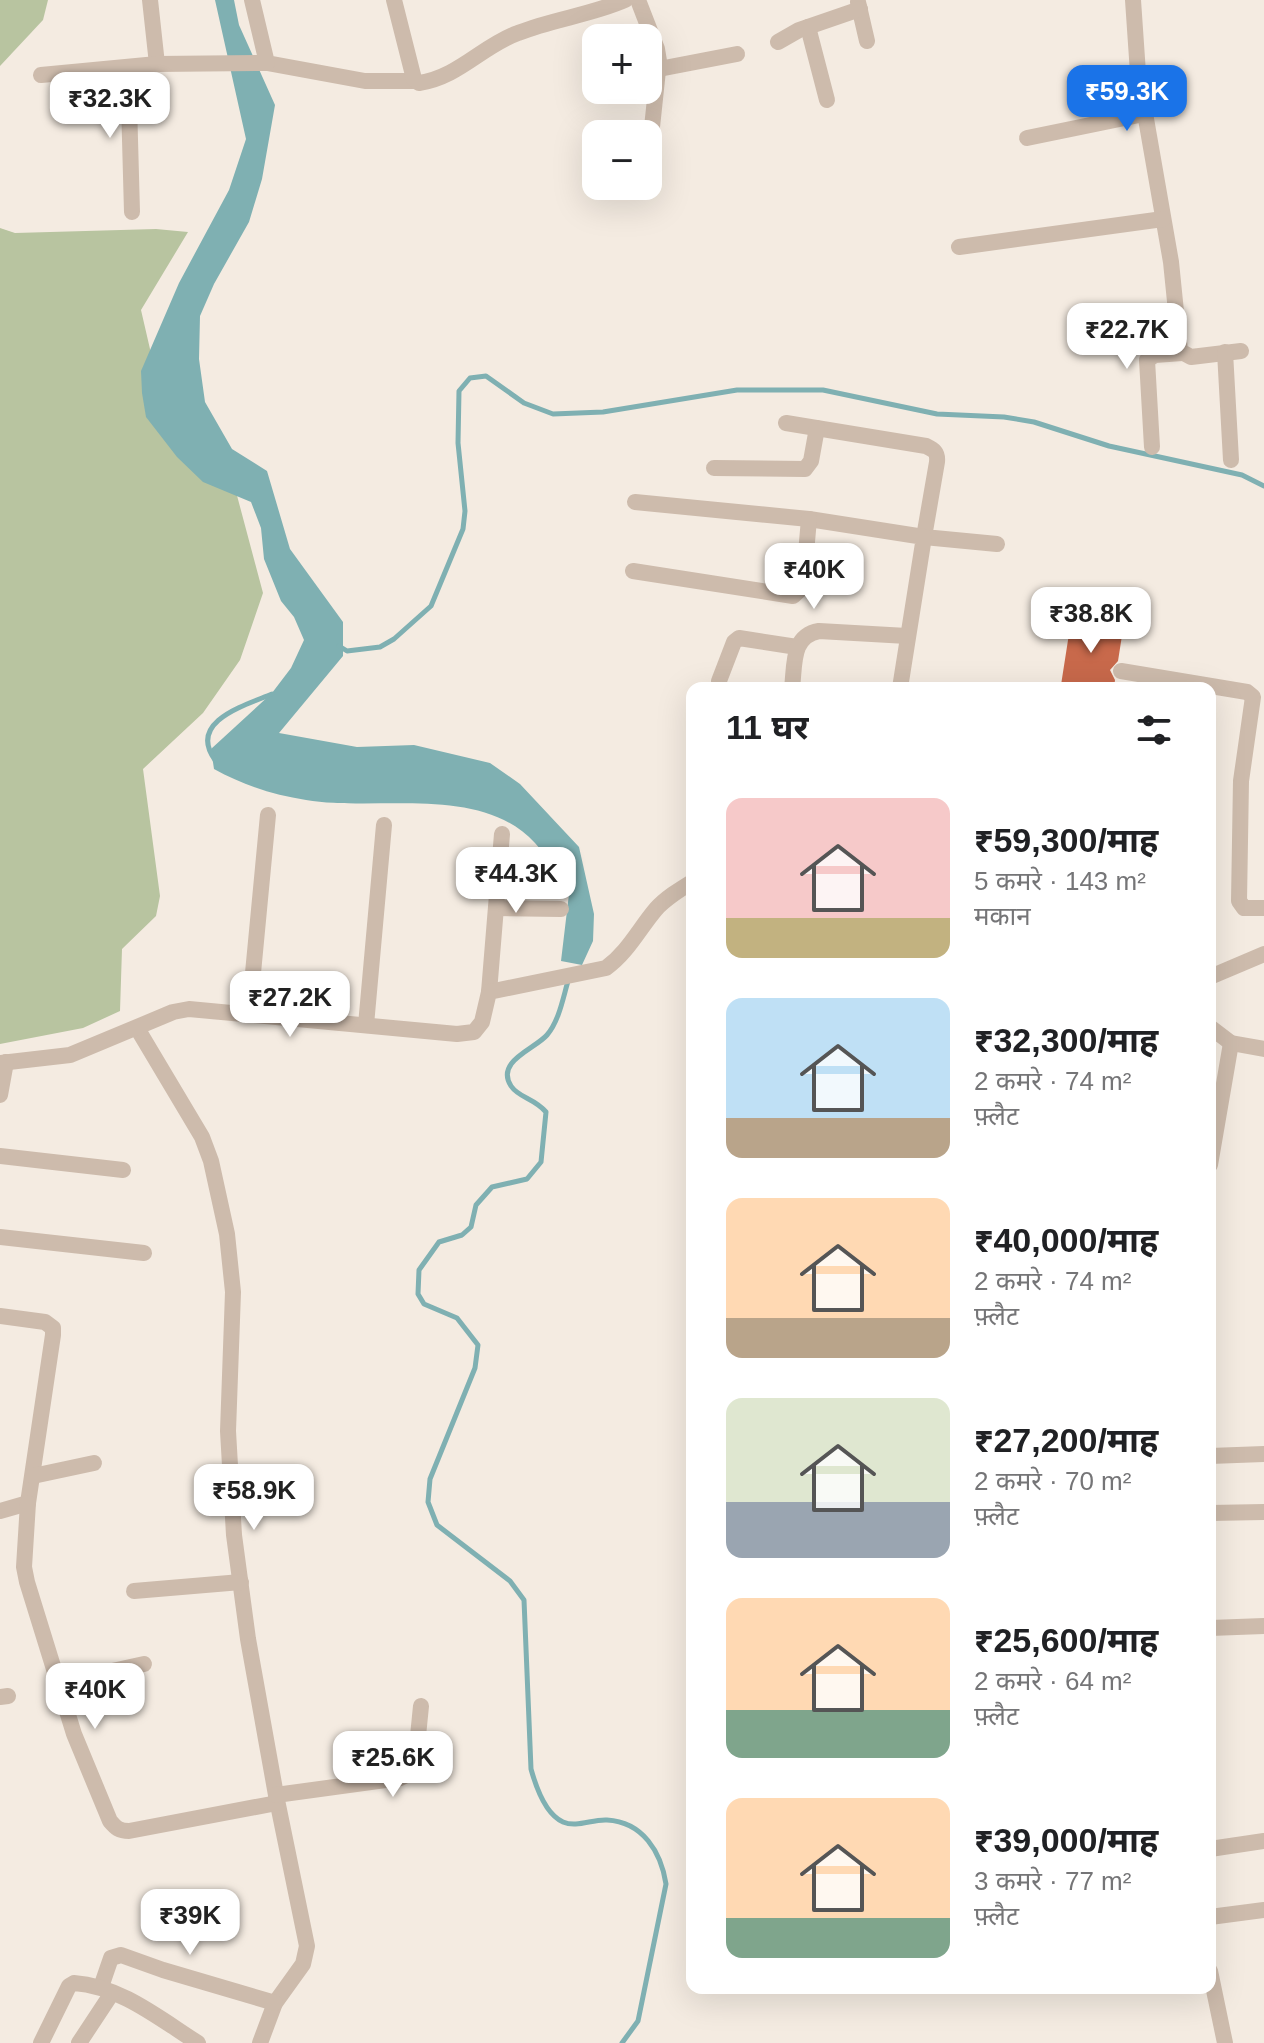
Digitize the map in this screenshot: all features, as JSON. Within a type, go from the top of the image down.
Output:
[{"type":"street","points":[[150,0],[157,64]]},
{"type":"street","points":[[252,0],[263,62]]},
{"type":"street","points":[[394,0],[415,81]]},
{"type":"street","points":[[41,75],[157,64],[263,62],[365,81],[437,80],[452,74],[517,33],[589,6],[625,0]]},
{"type":"street","points":[[638,0],[647,24]]},
{"type":"street","points":[[1133,0],[1138,73],[1182,353]]},
{"type":"street","points":[[778,42],[858,5],[867,41]]},
{"type":"street","points":[[808,27],[827,100]]},
{"type":"street","points":[[662,68],[737,54]]},
{"type":"street","points":[[128,67],[132,212]]},
{"type":"street","points":[[1027,138],[1144,114]]},
{"type":"street","points":[[959,247],[1163,219]]},
{"type":"street","points":[[1152,447],[1147,360],[1155,355],[1182,353],[1191,357],[1233,351],[1231,460]]},
{"type":"street","points":[[786,423],[926,446],[938,456],[901,682]]},
{"type":"street","points":[[714,468],[805,469],[811,461],[817,428]]},
{"type":"street","points":[[635,502],[809,519],[924,537],[997,544]]},
{"type":"street","points":[[633,571],[793,596],[803,587],[809,519]]},
{"type":"street","points":[[793,682],[797,647],[809,633],[907,636]]},
{"type":"street","points":[[719,681],[734,642],[739,638],[797,647]]},
{"type":"street","points":[[1121,671],[1183,682]]},
{"type":"street","points":[[1216,688],[1257,695],[1253,700],[1241,781],[1239,901],[1244,908],[1264,908]]},
{"type":"street","points":[[249,1015],[268,815]]},
{"type":"street","points":[[366,1025],[384,825]]},
{"type":"street","points":[[0,1095],[3,1063],[70,1055],[173,1012],[189,1009],[457,1034],[474,1032],[482,1022],[489,992],[502,834]]},
{"type":"street","points":[[489,992],[590,974],[606,968],[622,957],[658,907],[686,886]]},
{"type":"street","points":[[496,908],[561,909]]},
{"type":"street","points":[[1216,974],[1264,954]]},
{"type":"street","points":[[137,1028],[202,1137],[211,1161],[227,1234],[233,1292],[228,1431],[234,1535],[276,1799],[307,1955],[275,2003],[260,2043]]},
{"type":"street","points":[[1216,1103],[1222,1041],[1264,1049]]},
{"type":"street","points":[[0,1156],[123,1170]]},
{"type":"street","points":[[0,1237],[144,1253]]},
{"type":"street","points":[[0,1316],[45,1322],[53,1328],[28,1503],[24,1567],[81,1752],[110,1821],[122,1831],[276,1799],[400,1778],[415,1766],[421,1706]]},
{"type":"street","points":[[1216,1456],[1264,1454]]},
{"type":"street","points":[[33,1476],[94,1463]]},
{"type":"street","points":[[0,1511],[28,1503]]},
{"type":"street","points":[[1216,1513],[1264,1512]]},
{"type":"street","points":[[134,1591],[241,1582]]},
{"type":"street","points":[[1216,1628],[1264,1626]]},
{"type":"street","points":[[58,1683],[144,1664]]},
{"type":"street","points":[[1216,1848],[1264,1841]]},
{"type":"street","points":[[1216,1916],[1264,1910]]},
{"type":"street","points":[[79,2043],[106,1990],[111,1958],[121,1955],[275,2003]]},
{"type":"street","points":[[41,2043],[69,1986],[74,1983],[106,1990],[153,2013],[198,2043]]},
{"type":"street","points":[[1215,1994],[1225,2043]]},
{"type":"green space","points":[[0,0],[48,0],[43,20],[0,66]]},
{"type":"green space","points":[[0,228],[15,233],[156,229],[188,232],[141,310],[153,362],[235,488],[263,593],[240,660],[203,713],[143,769],[160,896],[156,916],[122,949],[120,1011],[83,1028],[0,1044]]},
{"type":"water","points":[[215,0],[234,0],[239,25],[275,105],[262,179],[249,222],[200,316],[199,359],[205,402],[232,449],[267,471],[290,549],[343,622],[343,656],[279,733],[357,747],[414,745],[490,763],[520,784],[579,847],[594,914],[593,941],[582,965],[561,961],[569,894],[540,849],[513,825],[486,813],[458,807],[334,803],[294,798],[247,785],[214,769],[211,749],[272,693],[291,668],[304,640],[294,617],[281,601],[264,559],[261,528],[251,502],[203,482],[177,457],[146,417],[142,393],[141,371],[179,283],[229,190],[246,139]]},
{"type":"building","points":[[1071,621],[1123,629],[1118,661],[1110,670],[1115,682],[1061,682]]},
{"type":"waterway","points":[[339,646],[347,651],[380,647],[394,639],[431,606],[463,529],[465,511],[458,443],[459,391],[470,378],[486,376],[524,403],[553,414],[603,412],[737,390],[823,390],[937,414],[1004,417],[1034,422],[1109,446],[1242,475],[1264,486]]},
{"type":"waterway","points":[[215,760],[208,746],[208,735],[214,725],[235,709],[272,694]]},
{"type":"waterway","points":[[568,981],[555,1023],[547,1035],[518,1056],[508,1069],[507,1077],[514,1090],[546,1112],[541,1162],[527,1179],[492,1187],[476,1205],[471,1227],[462,1235],[439,1242],[419,1270],[418,1294],[424,1304],[457,1318],[478,1345],[475,1368],[430,1479],[428,1502],[437,1525],[510,1581],[524,1600],[531,1769],[546,1806],[568,1824],[607,1820],[631,1826],[655,1850],[664,1872],[666,1884],[638,2021],[622,2043]]}]
